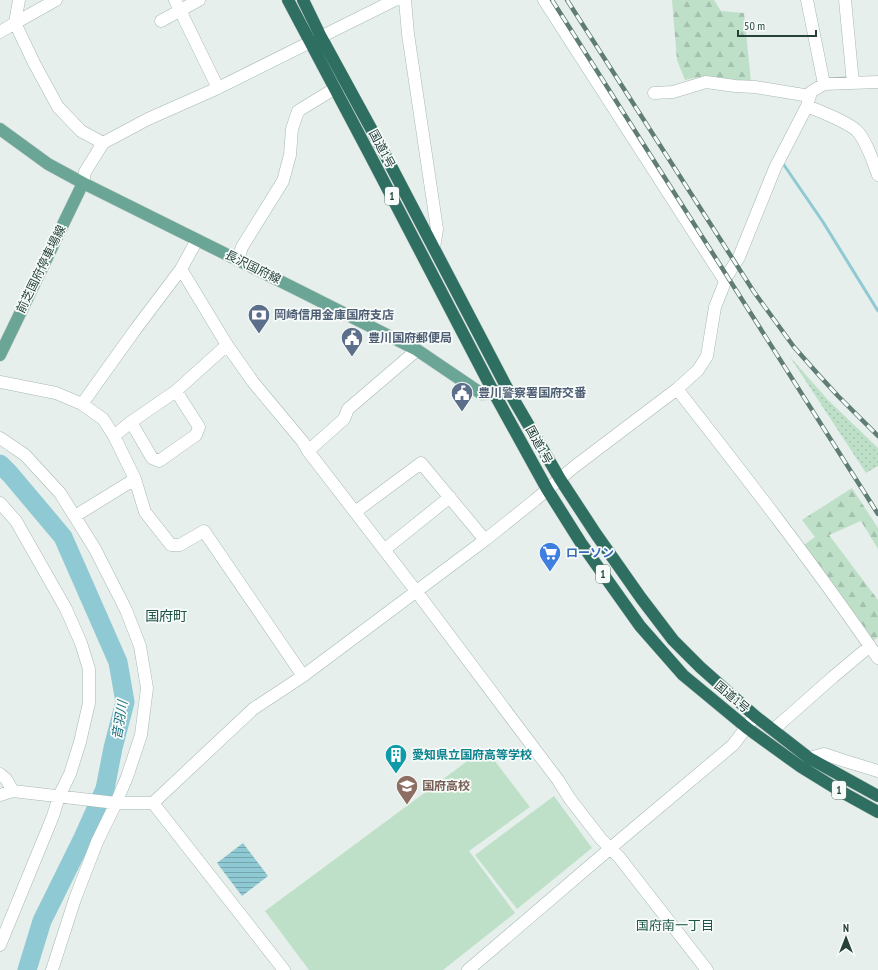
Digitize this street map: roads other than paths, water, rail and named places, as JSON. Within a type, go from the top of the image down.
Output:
[{"type":"highway","name":"国道1号","points":[[288,0],[494,393],[547,489],[581,543],[640,626],[683,675],[747,728],[801,767],[878,812]]},
{"type":"highway","name":"国道1号","points":[[303,0],[321,37],[376,138],[507,388],[560,479],[641,598],[674,640],[700,668],[755,716],[809,758],[878,796]]},
{"type":"main road","name":"長沢国府線","points":[[0,129],[48,164],[83,183],[417,350],[482,394],[494,393]]},
{"type":"main road","name":"前芝国府停車場線","points":[[0,355],[83,183]]},
{"type":"main road","points":[[494,393],[507,388]]},
{"type":"street","points":[[19,0],[15,23],[34,63],[58,107],[81,131],[102,143]]},
{"type":"street","points":[[0,32],[56,0]]},
{"type":"street","points":[[161,21],[178,5],[199,0]]},
{"type":"street","points":[[83,183],[85,172],[102,143],[148,119],[218,88],[395,0]]},
{"type":"street","points":[[404,0],[437,229],[434,248]]},
{"type":"street","points":[[544,0],[725,281]]},
{"type":"street","points":[[808,0],[824,84]]},
{"type":"street","points":[[845,0],[853,83]]},
{"type":"street","points":[[178,5],[218,88]]},
{"type":"street","points":[[654,93],[673,92],[706,82],[755,87],[808,101],[856,130],[866,144],[878,175]]},
{"type":"street","points":[[0,795],[13,791],[113,803],[153,803],[253,709],[303,676],[485,540],[574,467],[677,389],[698,370],[707,356],[715,307],[725,281],[739,257],[775,168],[808,101],[810,92],[824,84],[878,82]]},
{"type":"street","points":[[238,260],[242,247],[283,181],[290,155],[292,129],[298,111],[334,89]]},
{"type":"street","points":[[82,404],[134,330],[180,269],[197,240]]},
{"type":"street","points":[[180,269],[227,345],[253,382],[303,442],[308,451],[416,591],[558,780],[570,799],[601,839],[619,857],[707,970]]},
{"type":"street","points":[[114,436],[131,422],[176,391],[227,345]]},
{"type":"street","points":[[308,451],[344,419],[348,409],[417,350]]},
{"type":"street","points":[[0,382],[56,393],[82,404],[102,419],[114,436],[135,478],[145,512],[171,546],[180,546],[204,532],[303,676]]},
{"type":"street","points":[[677,389],[833,594],[878,658]]},
{"type":"street","points":[[131,422],[152,458],[159,461],[165,457],[196,435],[199,427],[176,391]]},
{"type":"street","points":[[0,438],[25,455],[60,493],[95,549],[126,610],[140,646],[147,688],[141,735],[127,777],[113,803],[97,842],[75,899],[52,970]]},
{"type":"street","points":[[355,512],[421,463],[485,540]]},
{"type":"street","points":[[75,516],[135,478]]},
{"type":"street","points":[[384,550],[450,498]]},
{"type":"street","points":[[0,503],[16,521],[66,609],[82,643],[89,669],[89,703],[80,742],[70,774],[0,945]]},
{"type":"street","points":[[772,730],[870,646]]},
{"type":"street","points":[[468,970],[733,745],[755,716]]},
{"type":"street","points":[[809,758],[824,754],[878,771]]},
{"type":"street","points":[[0,774],[6,779],[13,791]]},
{"type":"street","points":[[153,803],[284,970]]},
{"type":"water","points":[[243,843],[268,876],[242,896],[217,863]]},
{"type":"waterway","points":[[784,165],[823,222],[878,311]]},
{"type":"waterway","name":"音羽川","points":[[0,464],[63,537],[118,662],[125,702],[113,748],[105,789],[83,838],[42,921],[27,970]]},
{"type":"railway","points":[[552,0],[878,514]]},
{"type":"railway","points":[[567,0],[754,292],[794,347],[838,396],[878,436]]},
{"type":"place","name":"岡崎信用金庫国府支店","points":[[259,334]]},
{"type":"place","name":"豊川国府郵便局","points":[[352,358]]},
{"type":"place","name":"豊川警察署国府交番","points":[[462,412]]},
{"type":"place","name":"ローソン","points":[[550,572]]},
{"type":"place","name":"愛知県立国府高等学校","points":[[396,774]]},
{"type":"place","name":"国府高校","points":[[407,806]]},
{"type":"district","name":"国府町","points":[[166,616]]},
{"type":"district","name":"国府南一丁目","points":[[675,925]]}]
